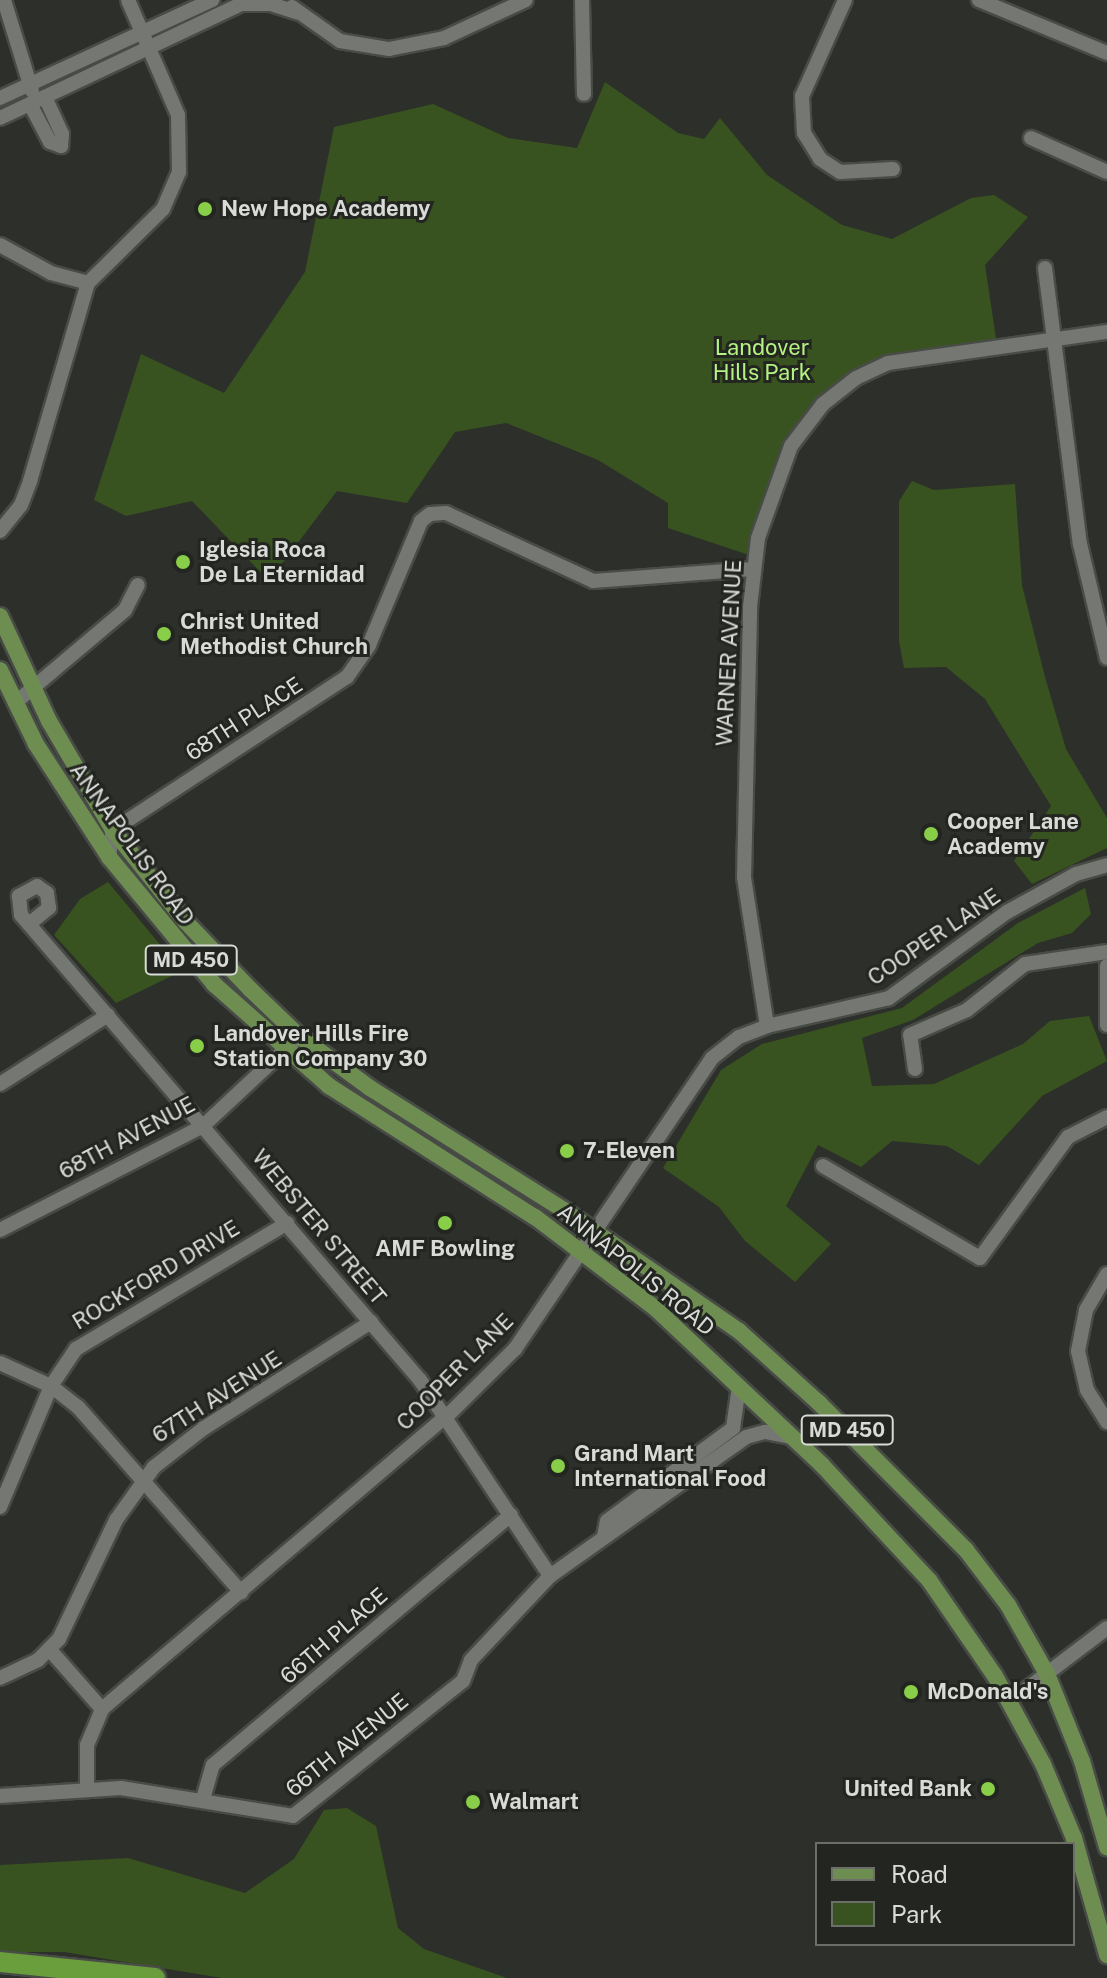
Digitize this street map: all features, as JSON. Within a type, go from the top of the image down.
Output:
[{"type":"highway","points":[[0,1962],[155,1978]]},
{"type":"main road","name":"ANNAPOLIS ROAD","points":[[0,616],[32,688],[113,830],[186,922],[299,1036],[739,1331],[854,1437],[966,1550],[1008,1605],[1047,1674],[1100,1795],[1107,1847]]},
{"type":"main road","name":"ANNAPOLIS ROAD","points":[[0,670],[15,703],[109,857],[188,957],[285,1051],[329,1086],[585,1252],[792,1437],[929,1580],[995,1676],[1061,1804],[1073,1842]]},
{"type":"main road","name":"ANNAPOLIS ROAD","points":[[1075,1850],[1107,1955]]},
{"type":"street","points":[[4,0],[29,85],[37,101]]},
{"type":"street","points":[[0,531],[21,505],[30,481],[88,283],[163,209],[179,172],[178,115],[128,0]]},
{"type":"street","points":[[0,98],[212,0]]},
{"type":"street","points":[[286,0],[298,13],[340,41],[399,49],[444,38],[526,0]]},
{"type":"street","points":[[582,0],[584,94]]},
{"type":"street","points":[[845,0],[802,96],[804,133],[820,159],[840,172],[893,169]]},
{"type":"street","points":[[979,0],[1107,53]]},
{"type":"street","points":[[0,118],[149,49],[228,4],[271,4],[298,13]]},
{"type":"street","points":[[1031,138],[1107,172]]},
{"type":"street","points":[[0,245],[51,273],[88,283]]},
{"type":"street","points":[[1045,268],[1083,559],[1107,658]]},
{"type":"street","name":"WARNER AVENUE","points":[[767,1026],[744,878],[753,569],[784,460],[807,422],[843,386],[905,358],[1107,332]]},
{"type":"street","name":"68TH PLACE","points":[[113,830],[347,677],[369,645],[421,521],[430,514],[446,513],[593,581],[662,580],[715,569],[753,569]]},
{"type":"street","points":[[15,703],[125,610],[138,585]]},
{"type":"street","points":[[109,857],[113,830]]},
{"type":"street","points":[[1104,866],[1107,882]]},
{"type":"street","name":"COOPER LANE","points":[[87,1786],[87,1745],[102,1709],[448,1415],[515,1349],[585,1252],[700,1073],[732,1042],[767,1026],[889,998],[1020,904],[1104,866]]},
{"type":"street","name":"WEBSTER STREET","points":[[29,924],[448,1415],[550,1576]]},
{"type":"street","points":[[915,1069],[910,1035],[967,1010],[1025,964],[1107,952]]},
{"type":"street","points":[[1107,966],[1107,1025]]},
{"type":"street","points":[[0,1084],[108,1015]]},
{"type":"street","name":"68TH AVENUE","points":[[0,1230],[203,1126],[299,1036]]},
{"type":"street","points":[[823,1166],[980,1258],[1068,1137],[1107,1117]]},
{"type":"street","name":"ROCKFORD DRIVE","points":[[0,1507],[51,1386],[89,1338],[287,1223]]},
{"type":"street","points":[[1107,1274],[1086,1310],[1078,1351],[1087,1390],[1107,1422]]},
{"type":"street","name":"67TH AVENUE","points":[[0,1678],[50,1650],[74,1614],[105,1539],[144,1477],[184,1442],[371,1322]]},
{"type":"street","points":[[0,1363],[51,1386],[78,1407],[144,1477],[241,1592]]},
{"type":"street","name":"66TH AVENUE","points":[[604,1536],[607,1521],[733,1428],[739,1387]]},
{"type":"street","name":"66TH AVENUE","points":[[0,1796],[87,1786],[203,1799],[293,1816],[463,1681],[471,1660],[550,1576],[746,1437],[765,1432],[792,1437]]},
{"type":"street","name":"66TH PLACE","points":[[203,1799],[213,1765],[511,1515]]},
{"type":"street","points":[[1024,1691],[1107,1630]]},
{"type":"street","points":[[50,1650],[102,1709]]},
{"type":"green space","name":"Landover Hills Park","points":[[605,82],[678,133],[704,139],[720,118],[767,175],[842,225],[892,239],[971,198],[994,195],[1028,217],[985,265],[997,345],[884,364],[807,422],[755,557],[668,528],[668,503],[598,460],[506,423],[455,432],[407,503],[337,491],[269,581],[192,501],[126,516],[94,500],[141,354],[224,393],[305,272],[334,127],[433,104],[508,138],[577,148]]},
{"type":"green space","points":[[912,481],[934,490],[1015,484],[1022,585],[1045,677],[1066,749],[1107,818],[1107,848],[1032,884],[1014,861],[1051,806],[985,699],[946,667],[904,668],[899,641],[899,501]]},
{"type":"green space","points":[[108,882],[182,971],[116,1003],[54,935],[80,899]]},
{"type":"green space","points":[[1085,888],[1091,914],[1072,933],[1038,943],[913,1020],[862,1038],[872,1086],[934,1084],[1023,1044],[1050,1021],[1089,1016],[1107,1061],[1042,1096],[979,1165],[947,1146],[892,1141],[861,1167],[818,1145],[786,1206],[831,1244],[795,1282],[745,1241],[719,1207],[663,1168],[721,1070],[762,1044],[902,1008],[1018,923]]},
{"type":"green space","points":[[347,1808],[376,1826],[398,1928],[424,1949],[507,1978],[222,1978],[64,1952],[0,1952],[0,1865],[128,1858],[245,1893],[294,1859],[324,1810]]},
{"type":"place","name":"New Hope Academy","points":[[205,209]]},
{"type":"place","name":"Iglesia Roca De La Eternidad","points":[[183,562]]},
{"type":"place","name":"Christ United Methodist Church","points":[[164,634]]},
{"type":"place","name":"Cooper Lane Academy","points":[[931,834]]},
{"type":"place","name":"Landover Hills Fire Station Company 30","points":[[197,1046]]},
{"type":"place","name":"7-Eleven","points":[[567,1151]]},
{"type":"place","name":"AMF Bowling","points":[[445,1223]]},
{"type":"place","name":"Grand Mart International Food","points":[[558,1466]]},
{"type":"place","name":"McDonald's","points":[[911,1692]]},
{"type":"place","name":"United Bank","points":[[988,1789]]},
{"type":"place","name":"Walmart","points":[[473,1802]]}]
